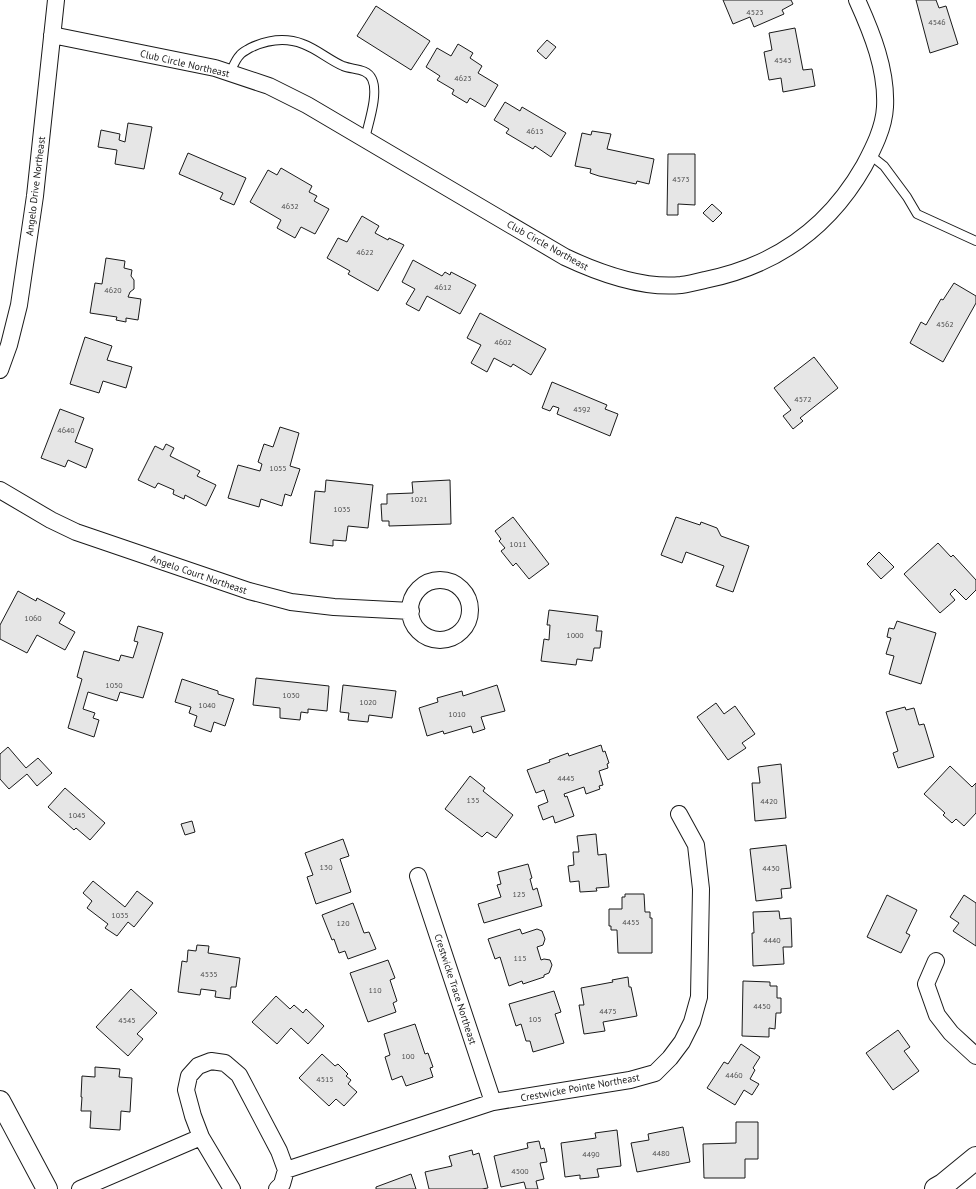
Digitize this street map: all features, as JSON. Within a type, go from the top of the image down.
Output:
[{"type":"main road","points":[[936,1189],[976,1158]]},
{"type":"street","name":"Angelo Drive Northeast","points":[[0,370],[9,345],[19,305],[35,196],[56,0]]},
{"type":"street","name":"Club Circle Northeast","points":[[52,35],[215,68],[269,86],[307,105],[565,257],[585,267],[610,276],[647,284],[681,285],[727,276],[773,257],[797,243],[838,205],[854,183],[870,155],[882,125],[885,108],[885,87],[878,54],[867,21],[857,0]]},
{"type":"street","name":"Angelo Court Northeast","points":[[0,490],[50,520],[76,532],[249,591],[291,602],[334,607],[410,611]]},
{"type":"street","name":"Crestwicke Pointe Northeast","points":[[286,1170],[493,1102],[630,1080],[655,1073],[670,1058],[682,1042],[692,1022],[699,997],[701,890],[696,845],[679,814]]},
{"type":"street","name":"Crestwicke Trace Northeast","points":[[418,876],[493,1102]]},
{"type":"street","points":[[936,961],[926,984],[937,1015],[951,1033],[976,1056]]},
{"type":"street","points":[[232,1189],[201,1136],[193,1116],[186,1090],[190,1076],[198,1066],[211,1062],[225,1063],[239,1075],[279,1151],[286,1170],[282,1184],[277,1189]]},
{"type":"street","points":[[0,1101],[47,1189]]},
{"type":"street","points":[[80,1189],[201,1136]]},
{"type":"lane","points":[[230,73],[234,62],[242,53],[265,41],[273,40],[294,41],[344,66],[367,72],[373,80],[374,93],[373,105],[365,139]]},
{"type":"lane","points":[[870,155],[884,166],[907,197],[917,214],[976,241]]},
{"type":"building","points":[[723,0],[791,0],[793,4],[782,10],[784,14],[754,27],[750,17],[733,24]]},
{"type":"building","points":[[916,0],[936,0],[939,8],[946,6],[958,44],[930,53]]},
{"type":"building","points":[[376,6],[430,41],[411,70],[357,36]]},
{"type":"building","points":[[795,28],[803,70],[812,69],[815,86],[783,92],[781,78],[769,80],[764,52],[772,50],[769,33]]},
{"type":"building","points":[[547,40],[556,47],[546,59],[537,51]]},
{"type":"building","points":[[458,44],[473,53],[470,58],[482,66],[478,73],[498,85],[485,107],[470,98],[467,103],[452,94],[454,90],[437,80],[440,76],[426,67],[437,48],[451,56]]},
{"type":"building","points":[[505,102],[520,111],[522,107],[566,133],[551,157],[535,146],[533,149],[506,133],[509,129],[494,120]]},
{"type":"building","points":[[128,123],[152,127],[144,169],[115,164],[117,150],[98,147],[101,130],[120,134],[119,140],[125,142]]},
{"type":"building","points":[[592,131],[611,134],[607,149],[654,159],[649,184],[637,181],[636,184],[599,176],[590,173],[591,169],[575,166],[582,133],[591,135]]},
{"type":"building","points":[[188,153],[246,178],[234,205],[220,199],[223,193],[179,174]]},
{"type":"building","points":[[668,154],[695,154],[695,205],[678,204],[678,215],[667,215]]},
{"type":"building","points":[[281,168],[312,186],[309,192],[317,196],[314,201],[329,209],[315,234],[301,227],[295,238],[277,228],[281,220],[250,202],[268,170],[277,175]]},
{"type":"building","points":[[712,204],[722,213],[713,222],[703,213]]},
{"type":"building","points":[[362,216],[379,226],[375,233],[388,240],[389,238],[404,245],[378,291],[348,274],[350,271],[327,258],[338,238],[347,242]]},
{"type":"building","points":[[106,258],[125,261],[124,268],[132,270],[131,276],[134,280],[134,289],[130,292],[128,297],[141,299],[138,320],[126,318],[126,322],[116,320],[117,317],[90,313],[95,283],[102,284]]},
{"type":"building","points":[[413,260],[442,276],[445,272],[450,275],[451,272],[476,285],[460,314],[427,296],[419,311],[406,304],[415,289],[402,282]]},
{"type":"building","points":[[954,283],[976,296],[976,303],[943,362],[910,343],[921,322],[926,325],[941,299],[943,300]]},
{"type":"building","points":[[480,313],[546,349],[531,375],[513,364],[511,367],[494,358],[487,372],[471,363],[481,345],[467,338]]},
{"type":"building","points":[[85,337],[112,346],[107,360],[132,367],[126,388],[103,381],[99,393],[70,384]]},
{"type":"building","points":[[814,357],[838,388],[800,418],[803,421],[793,429],[783,416],[791,410],[774,388]]},
{"type":"building","points":[[552,382],[607,405],[605,409],[618,414],[610,436],[557,414],[559,408],[553,406],[550,411],[542,408]]},
{"type":"building","points":[[60,409],[84,418],[75,442],[93,449],[86,468],[68,460],[65,467],[41,458]]},
{"type":"building","points":[[280,427],[299,433],[290,466],[300,469],[291,496],[285,494],[282,506],[261,499],[259,507],[228,498],[238,465],[260,471],[262,464],[258,462],[264,444],[273,447]]},
{"type":"building","points":[[166,444],[174,448],[170,456],[200,471],[197,476],[216,485],[206,506],[185,495],[184,499],[173,494],[174,490],[158,483],[155,488],[138,480],[155,446],[163,450]]},
{"type":"building","points":[[326,480],[373,485],[368,528],[348,526],[346,541],[333,540],[333,546],[310,543],[315,491],[325,492]]},
{"type":"building","points":[[450,480],[451,524],[389,526],[389,521],[382,521],[381,504],[387,504],[387,494],[413,493],[412,482]]},
{"type":"building","points":[[513,517],[549,564],[529,579],[516,563],[513,566],[501,551],[505,548],[499,541],[501,539],[495,531]]},
{"type":"building","points":[[676,517],[700,525],[701,522],[717,528],[721,536],[749,546],[733,592],[716,586],[724,566],[686,552],[682,563],[661,555]]},
{"type":"building","points":[[938,543],[951,557],[953,555],[976,580],[976,590],[966,600],[955,589],[950,594],[955,600],[940,613],[904,574]]},
{"type":"building","points":[[879,552],[894,567],[881,579],[867,564]]},
{"type":"building","points":[[18,591],[36,601],[37,598],[65,613],[59,623],[75,632],[65,650],[37,635],[27,653],[0,639],[0,625]]},
{"type":"building","points":[[549,610],[598,616],[596,631],[602,631],[600,648],[594,648],[592,661],[577,659],[576,665],[541,661],[544,639],[549,640],[550,625],[547,625]]},
{"type":"building","points":[[897,621],[936,633],[921,684],[889,674],[894,656],[886,654],[891,638],[887,637],[889,628],[894,629]]},
{"type":"building","points":[[138,626],[163,633],[143,698],[120,692],[117,701],[88,692],[83,709],[95,713],[93,718],[99,720],[94,737],[68,728],[82,679],[77,677],[84,651],[119,661],[121,655],[133,658],[138,642],[134,641]]},
{"type":"building","points":[[256,678],[329,686],[327,711],[308,709],[308,713],[301,712],[300,720],[280,718],[280,708],[253,705]]},
{"type":"building","points":[[182,679],[218,691],[218,694],[234,699],[225,726],[214,722],[211,732],[194,726],[197,716],[189,713],[191,707],[175,702]]},
{"type":"building","points":[[343,685],[396,691],[392,718],[369,715],[368,722],[348,720],[349,713],[340,712]]},
{"type":"building","points":[[497,685],[505,711],[481,717],[485,729],[473,733],[471,726],[444,734],[443,731],[427,736],[419,708],[438,702],[437,698],[462,691],[463,696]]},
{"type":"building","points":[[716,703],[724,714],[735,706],[755,734],[742,743],[746,748],[728,760],[697,717]]},
{"type":"building","points":[[905,707],[906,710],[914,708],[919,725],[924,724],[934,757],[898,768],[893,753],[898,751],[886,712]]},
{"type":"building","points":[[601,745],[603,752],[605,751],[609,763],[607,764],[608,768],[599,771],[603,785],[599,786],[600,789],[586,794],[584,787],[564,794],[565,797],[567,796],[574,816],[555,823],[553,816],[543,820],[538,806],[548,802],[544,790],[536,793],[527,770],[550,762],[549,760],[568,753],[569,756]]},
{"type":"building","points":[[8,747],[26,768],[38,758],[52,773],[37,786],[27,774],[9,789],[0,779],[0,754]]},
{"type":"building","points":[[781,764],[786,818],[755,821],[752,783],[760,783],[758,767]]},
{"type":"building","points":[[950,766],[972,787],[976,783],[976,813],[964,826],[956,819],[952,823],[943,815],[945,813],[924,794]]},
{"type":"building","points":[[470,776],[485,788],[483,791],[513,815],[496,838],[487,832],[482,837],[445,809]]},
{"type":"building","points":[[65,788],[105,823],[90,840],[76,828],[74,830],[48,807]]},
{"type":"building","points":[[192,821],[195,832],[185,835],[181,824]]},
{"type":"building","points":[[596,834],[598,855],[606,854],[609,887],[596,888],[597,891],[580,892],[579,881],[570,882],[568,866],[574,865],[573,852],[579,852],[577,836]]},
{"type":"building","points":[[343,839],[349,856],[340,859],[351,892],[316,904],[307,877],[313,875],[305,853]]},
{"type":"building","points":[[786,845],[791,888],[781,889],[782,898],[756,901],[750,849]]},
{"type":"building","points":[[528,864],[532,878],[530,879],[533,890],[537,888],[542,906],[484,923],[478,904],[501,897],[497,885],[501,884],[498,872]]},
{"type":"building","points":[[93,881],[125,907],[137,891],[153,903],[134,927],[128,922],[117,936],[105,928],[108,924],[87,908],[92,901],[83,893]]},
{"type":"building","points":[[625,894],[644,894],[645,912],[650,912],[650,918],[652,918],[652,953],[618,953],[617,930],[611,930],[611,926],[609,926],[609,909],[622,909],[622,897],[625,897]]},
{"type":"building","points":[[887,895],[917,910],[906,933],[910,935],[901,953],[867,937]]},
{"type":"building","points":[[964,895],[976,903],[976,946],[953,931],[959,923],[950,917]]},
{"type":"building","points":[[353,903],[364,933],[369,932],[376,949],[348,959],[345,951],[339,953],[322,915]]},
{"type":"building","points":[[779,911],[780,919],[791,918],[792,947],[783,947],[784,964],[753,966],[753,912]]},
{"type":"building","points":[[520,929],[522,934],[537,929],[542,931],[545,939],[543,945],[537,947],[541,960],[550,960],[552,965],[549,973],[544,975],[544,977],[523,984],[522,981],[509,986],[500,957],[495,959],[488,939]]},
{"type":"building","points":[[197,945],[209,946],[208,953],[240,958],[236,987],[231,987],[230,999],[215,997],[216,991],[201,989],[200,995],[178,992],[182,961],[187,962],[188,950],[196,951]]},
{"type":"building","points":[[388,960],[395,978],[390,980],[397,1001],[393,1003],[396,1012],[368,1022],[350,973]]},
{"type":"building","points":[[628,977],[629,987],[631,987],[637,1016],[603,1022],[605,1031],[584,1034],[579,1005],[584,1005],[581,988],[613,982],[612,980]]},
{"type":"building","points":[[743,981],[770,982],[770,986],[777,986],[777,998],[781,998],[781,1013],[776,1013],[775,1029],[769,1028],[769,1037],[742,1036]]},
{"type":"building","points":[[131,989],[157,1013],[137,1034],[143,1039],[128,1056],[96,1027]]},
{"type":"building","points":[[554,991],[561,1012],[555,1014],[564,1043],[533,1052],[530,1041],[526,1041],[521,1024],[516,1026],[509,1004]]},
{"type":"building","points":[[276,996],[290,1009],[294,1005],[303,1013],[306,1009],[324,1026],[308,1044],[291,1028],[277,1044],[252,1022]]},
{"type":"building","points":[[415,1024],[425,1054],[428,1053],[433,1067],[430,1068],[433,1077],[406,1086],[402,1076],[392,1080],[385,1057],[390,1055],[384,1034]]},
{"type":"building","points":[[898,1030],[910,1047],[904,1051],[919,1071],[893,1090],[866,1053]]},
{"type":"building","points":[[741,1044],[760,1057],[753,1068],[755,1070],[750,1079],[759,1084],[752,1095],[744,1090],[735,1105],[707,1088],[724,1062],[728,1064]]},
{"type":"building","points":[[322,1054],[335,1066],[338,1064],[348,1074],[346,1076],[351,1080],[348,1084],[357,1092],[344,1106],[336,1099],[329,1106],[299,1078]]},
{"type":"building","points":[[95,1067],[120,1069],[119,1077],[132,1078],[130,1112],[121,1111],[120,1130],[90,1128],[91,1111],[81,1111],[82,1076],[95,1077]]},
{"type":"building","points":[[736,1122],[758,1122],[758,1159],[745,1159],[745,1178],[704,1178],[703,1144],[736,1143]]},
{"type":"building","points":[[683,1127],[690,1162],[637,1172],[631,1143],[649,1140],[648,1134]]},
{"type":"building","points":[[617,1130],[621,1166],[597,1169],[599,1177],[580,1179],[580,1175],[565,1177],[561,1143],[596,1138],[595,1133]]},
{"type":"building","points":[[539,1141],[541,1149],[544,1148],[547,1162],[540,1163],[544,1179],[536,1181],[538,1189],[526,1189],[524,1182],[501,1187],[494,1156],[528,1148],[527,1143]]},
{"type":"building","points":[[472,1150],[473,1155],[479,1153],[488,1188],[429,1189],[425,1172],[452,1166],[449,1156]]},
{"type":"building","points":[[411,1174],[416,1189],[376,1189],[376,1187]]}]
